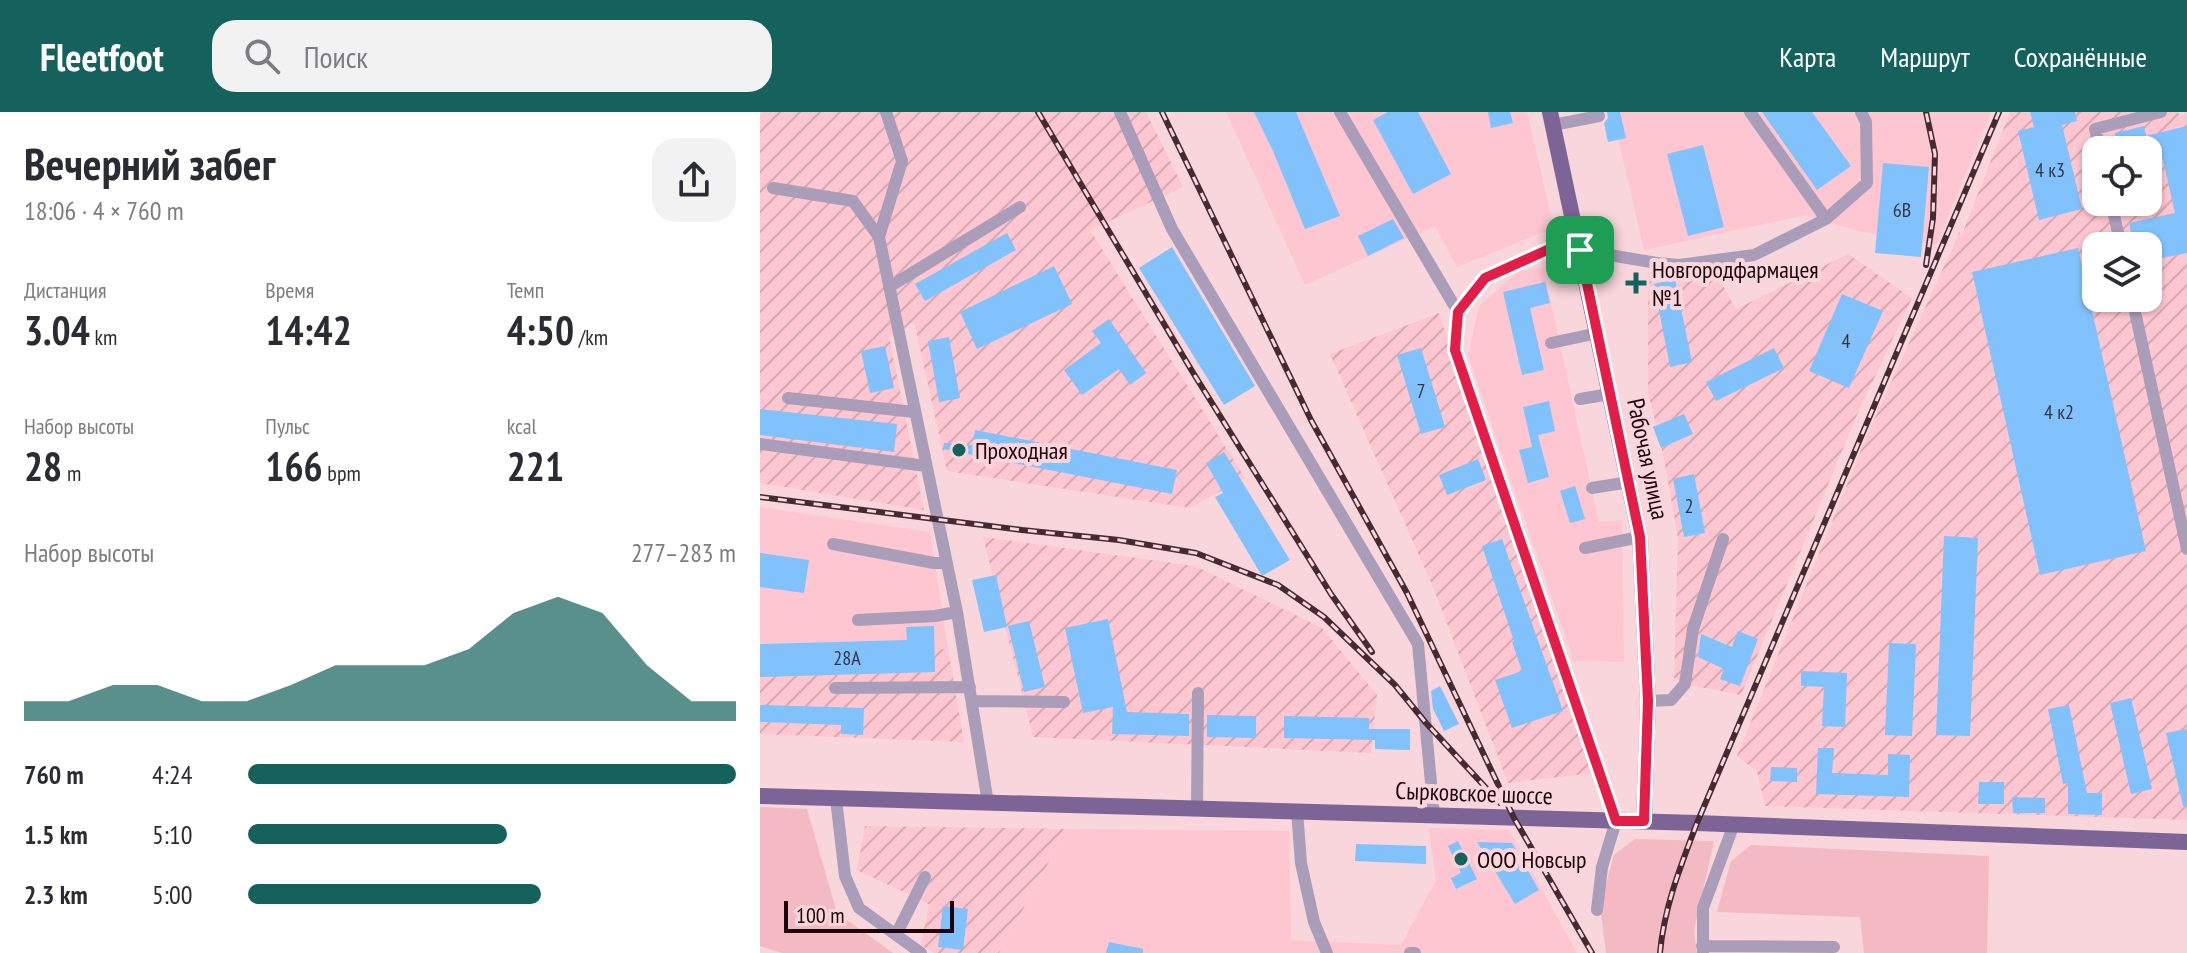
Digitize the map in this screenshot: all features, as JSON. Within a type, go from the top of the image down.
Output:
[{"type":"main road","name":"Рабочая улица","points":[[1551,119],[1640,537],[1648,701],[1644,821]]},
{"type":"main road","name":"Сырковское шоссе","points":[[760,796],[1644,821],[2187,842]]},
{"type":"street","points":[[879,237],[902,161],[886,112]]},
{"type":"street","points":[[1120,112],[1172,229],[1418,644],[1434,815]]},
{"type":"street","points":[[1340,112],[1458,312]]},
{"type":"street","points":[[1750,112],[1826,219]]},
{"type":"street","points":[[1597,910],[1602,867],[1616,821],[1455,350],[1458,312],[1485,278],[1556,246],[1679,265],[1754,255],[1826,219],[1867,183],[1866,122],[1861,112]]},
{"type":"street","points":[[2097,136],[2095,129],[2161,112]]},
{"type":"street","points":[[1551,119],[1599,116]]},
{"type":"street","points":[[773,188],[853,201],[879,237],[957,612],[988,803]]},
{"type":"street","points":[[889,287],[1020,207]]},
{"type":"street","points":[[2135,312],[2187,549]]},
{"type":"street","points":[[1551,343],[1598,333]]},
{"type":"street","points":[[1580,399],[1610,394]]},
{"type":"street","points":[[788,398],[914,412]]},
{"type":"street","points":[[760,444],[926,466]]},
{"type":"street","points":[[1592,488],[1629,482]]},
{"type":"street","points":[[1585,548],[1640,537]]},
{"type":"street","points":[[1648,701],[1671,700],[1685,684],[1693,629],[1723,539]]},
{"type":"street","points":[[833,544],[947,563]]},
{"type":"street","points":[[858,620],[957,612]]},
{"type":"street","points":[[835,688],[970,687]]},
{"type":"street","points":[[1197,808],[1198,693]]},
{"type":"street","points":[[972,701],[1064,702]]},
{"type":"street","points":[[836,799],[845,876],[859,908],[921,953]]},
{"type":"street","points":[[1297,811],[1301,863],[1314,922],[1327,953]]},
{"type":"street","points":[[1734,824],[1703,908],[1703,950],[1834,947]]},
{"type":"street","points":[[896,935],[925,877]]},
{"type":"shaded area","points":[[765,112],[1146,112],[1183,187],[1090,230],[1245,478],[1190,508],[947,471],[914,321],[898,334],[889,336],[924,510],[760,483],[760,115]]},
{"type":"shaded area","points":[[1226,112],[1527,112],[1554,228],[1457,267],[1435,226],[1305,285]]},
{"type":"shaded area","points":[[1612,112],[1991,112],[1936,245],[1862,232],[1806,215],[1644,250]]},
{"type":"shaded area","points":[[2010,112],[2178,112],[2180,117],[2187,112],[2187,820],[1765,806],[1757,771],[1737,756],[1865,440],[1960,231],[1961,237]]},
{"type":"shaded area","points":[[1848,254],[1912,298],[1857,415],[1741,695],[1685,684],[1674,678],[1678,538],[1648,392],[1648,275],[1715,271],[1736,309]]},
{"type":"shaded area","points":[[1543,267],[1599,522],[1622,520],[1624,662],[1574,661],[1468,356],[1479,306],[1517,272]]},
{"type":"shaded area","points":[[1439,313],[1593,773],[1508,783],[1433,587],[1330,354]]},
{"type":"shaded area","points":[[760,507],[930,532],[948,649],[760,657]]},
{"type":"shaded area","points":[[983,537],[1195,566],[1322,628],[1377,695],[1371,753],[1033,737]]},
{"type":"shaded area","points":[[948,649],[964,742],[760,734],[760,657]]},
{"type":"shaded area","points":[[760,807],[807,809],[837,913],[893,953],[782,953],[760,946]]},
{"type":"shaded area","points":[[865,826],[1067,829],[999,953],[934,953],[921,945],[929,904],[857,870]]},
{"type":"shaded area","points":[[1429,828],[1509,830],[1577,953],[999,953],[1067,829],[1289,831],[1291,940],[1401,945],[1436,880]]},
{"type":"shaded area","points":[[1635,839],[1714,841],[1694,930],[1697,953],[1606,953],[1600,906],[1614,855]]},
{"type":"shaded area","points":[[1751,845],[1989,856],[1987,953],[1864,953],[1860,917],[1717,912],[1731,861]]},
{"type":"building","points":[[1254,112],[1296,112],[1340,216],[1305,229]]},
{"type":"building","points":[[1388,112],[1418,112],[1451,174],[1413,194],[1373,120]]},
{"type":"building","points":[[1488,112],[1510,112],[1513,123],[1491,128]]},
{"type":"building","points":[[1607,112],[1620,112],[1626,138],[1608,142],[1604,123],[1608,118]]},
{"type":"building","points":[[1762,112],[1812,112],[1851,166],[1817,190]]},
{"type":"building","points":[[2030,112],[2075,112],[2077,121],[2062,125],[2082,209],[2039,220],[2018,131],[2034,127]]},
{"type":"building","points":[[2144,126],[2146,136],[2116,136],[2115,133]]},
{"type":"building","points":[[2187,126],[2187,253],[2162,258],[2162,232],[2131,232],[2129,223],[2175,213],[2162,156],[2162,136],[2146,136]]},
{"type":"building","points":[[1703,145],[1724,227],[1688,236],[1667,154]]},
{"type":"building","points":[[1883,163],[1929,167],[1921,257],[1875,253]]},
{"type":"building","points":[[1393,219],[1404,238],[1368,256],[1358,236]]},
{"type":"building","points":[[1007,233],[1016,250],[925,301],[915,284]]},
{"type":"building","points":[[1172,247],[1255,386],[1224,405],[1139,268]]},
{"type":"building","points":[[2078,248],[2082,266],[2082,312],[2092,312],[2146,551],[2040,575],[1972,272]]},
{"type":"building","points":[[1054,266],[1072,304],[977,349],[960,312]]},
{"type":"building","points":[[1675,279],[1692,362],[1670,367],[1654,284]]},
{"type":"building","points":[[1545,282],[1550,303],[1530,308],[1544,370],[1522,375],[1503,292]]},
{"type":"building","points":[[1842,294],[1883,311],[1849,388],[1809,371]]},
{"type":"building","points":[[1109,319],[1146,373],[1130,385],[1119,369],[1082,395],[1064,370],[1101,343],[1092,331]]},
{"type":"building","points":[[949,337],[960,398],[939,402],[928,341]]},
{"type":"building","points":[[885,346],[894,388],[870,393],[861,351]]},
{"type":"building","points":[[1421,348],[1445,427],[1421,434],[1397,355]]},
{"type":"building","points":[[1774,348],[1784,368],[1716,401],[1706,382]]},
{"type":"building","points":[[1549,401],[1555,431],[1538,435],[1549,477],[1528,483],[1519,450],[1532,447],[1523,407]]},
{"type":"building","points":[[760,409],[897,424],[894,452],[760,435]]},
{"type":"building","points":[[1684,414],[1693,434],[1661,448],[1653,427]]},
{"type":"building","points":[[975,430],[1177,470],[1172,494],[963,453],[963,457],[953,456],[954,451],[943,449],[944,443],[972,445]]},
{"type":"building","points":[[1224,452],[1290,560],[1262,576],[1215,497],[1223,493],[1206,463]]},
{"type":"building","points":[[1478,459],[1486,480],[1447,495],[1439,475]]},
{"type":"building","points":[[1694,474],[1705,533],[1684,537],[1673,479]]},
{"type":"building","points":[[1575,486],[1585,519],[1570,523],[1560,491]]},
{"type":"building","points":[[1944,536],[1978,538],[1970,736],[1936,735]]},
{"type":"building","points":[[1502,539],[1563,711],[1512,728],[1495,680],[1522,671],[1482,546]]},
{"type":"building","points":[[760,553],[809,560],[804,593],[760,587]]},
{"type":"building","points":[[996,575],[1007,627],[984,632],[972,580]]},
{"type":"building","points":[[1108,619],[1127,712],[1189,714],[1189,736],[1112,734],[1113,707],[1083,713],[1065,628]]},
{"type":"building","points":[[1029,621],[1045,687],[1024,692],[1008,626]]},
{"type":"building","points":[[934,626],[935,672],[760,677],[760,644],[907,640],[906,627]]},
{"type":"building","points":[[1738,631],[1758,639],[1740,686],[1720,679],[1724,669],[1698,657],[1701,634],[1732,647]]},
{"type":"building","points":[[1889,643],[1916,644],[1912,736],[1885,735]]},
{"type":"building","points":[[1801,671],[1847,673],[1845,727],[1822,726],[1824,687],[1801,686]]},
{"type":"building","points":[[1440,686],[1459,724],[1444,731],[1433,709],[1431,691]]},
{"type":"building","points":[[2131,698],[2152,789],[2131,794],[2110,703]]},
{"type":"building","points":[[760,705],[864,708],[863,735],[841,734],[841,725],[760,722]]},
{"type":"building","points":[[2069,705],[2087,793],[2102,793],[2102,815],[2068,814],[2068,783],[2063,784],[2048,709]]},
{"type":"building","points":[[1207,715],[1256,716],[1256,738],[1207,737]]},
{"type":"building","points":[[1284,716],[1369,718],[1369,729],[1410,729],[1410,750],[1375,749],[1375,740],[1284,738]]},
{"type":"building","points":[[2187,729],[2187,806],[2183,806],[2166,733]]},
{"type":"building","points":[[1818,748],[1834,748],[1832,773],[1888,775],[1888,754],[1910,755],[1909,797],[1816,794]]},
{"type":"building","points":[[1771,767],[1797,768],[1797,782],[1770,781]]},
{"type":"building","points":[[1979,782],[2004,782],[2004,804],[1978,804]]},
{"type":"building","points":[[2012,797],[2045,798],[2045,813],[2013,813]]},
{"type":"building","name":"ООО Новсыр","points":[[1458,841],[1477,879],[1456,889],[1451,878],[1461,873],[1448,846]]},
{"type":"building","points":[[1477,842],[1512,843],[1539,890],[1515,904]]},
{"type":"building","points":[[1356,844],[1426,846],[1426,864],[1355,861]]},
{"type":"building","points":[[943,906],[968,909],[963,950],[938,947]]},
{"type":"building","points":[[1109,942],[1143,949],[1143,953],[1106,953]]},
{"type":"railway","points":[[1038,112],[1192,371],[1331,594],[1372,652]]},
{"type":"railway","points":[[1162,112],[1311,420],[1407,593],[1514,818],[1592,953]]},
{"type":"railway","points":[[1926,112],[1935,154],[1933,218],[1926,265]]},
{"type":"railway","points":[[1660,953],[1669,903],[1697,823],[1999,112]]},
{"type":"railway","points":[[760,497],[1119,540],[1196,553],[1278,585],[1324,617],[1395,685],[1500,803]]},
{"type":"place","name":"Новгородфармацея №1","points":[[1636,283]]},
{"type":"place","name":"Проходная","points":[[959,450]]},
{"type":"place","name":"ООО Новсыр","points":[[1461,859]]},
{"type":"route","points":[[1556,246],[1580,250],[1640,537],[1648,701],[1644,821],[1616,821],[1455,350],[1458,312],[1485,278],[1556,246]]}]
